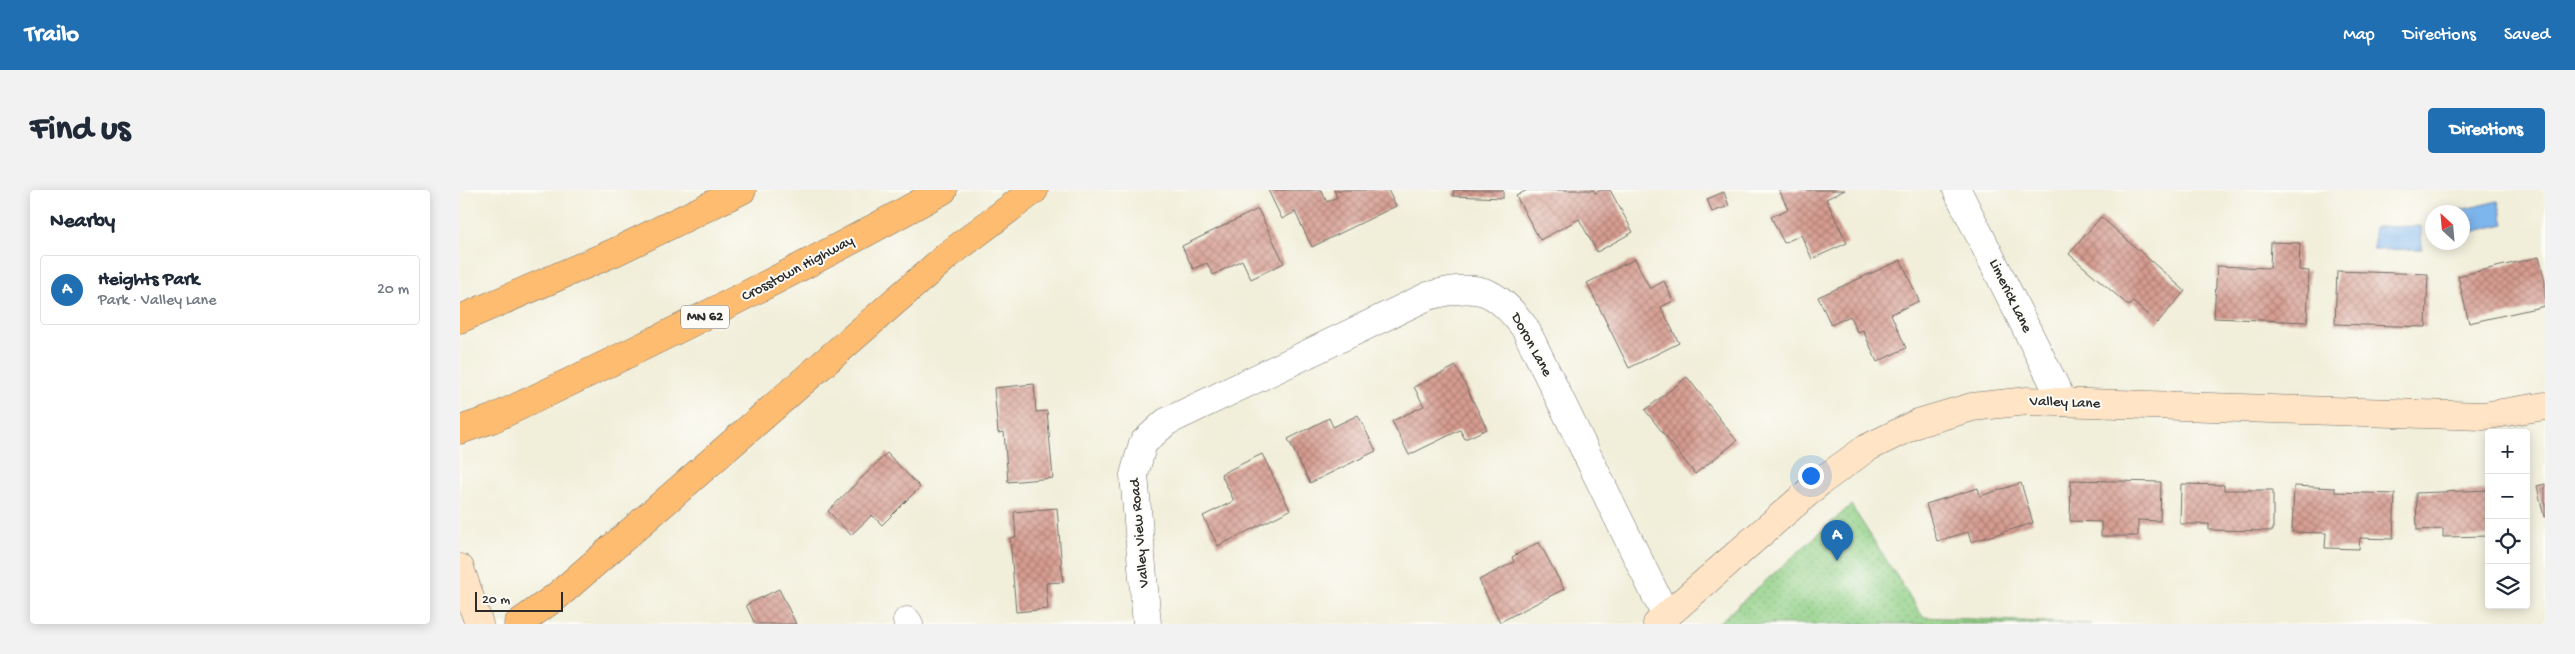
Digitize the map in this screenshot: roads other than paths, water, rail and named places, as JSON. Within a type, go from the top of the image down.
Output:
[{"type":"highway","points":[[460,319],[558,278],[742,190]]},
{"type":"highway","name":"Crosstown Highway","points":[[460,430],[492,418],[687,327],[872,230],[942,190]]},
{"type":"highway","points":[[518,624],[556,596],[948,255],[1034,190]]},
{"type":"highway","points":[[460,302],[649,236]]},
{"type":"street","name":"Limerick Lane","points":[[1957,190],[2063,402]]},
{"type":"street","name":"Doron Lane","points":[[1143,443],[1166,422],[1428,296],[1456,288],[1484,291],[1508,306],[1525,328],[1661,620]]},
{"type":"street","name":"Valley Lane","points":[[1661,620],[1821,481],[1867,448],[1918,423],[1972,407],[2027,401],[2474,416],[2545,406]]},
{"type":"street","name":"Valley View Road","points":[[1143,443],[1134,475],[1148,624]]},
{"type":"street","points":[[460,568],[478,624]]},
{"type":"water","points":[[2498,201],[2504,224],[2470,232],[2470,208]]},
{"type":"water","points":[[2421,226],[2422,249],[2374,250],[2374,227]]},
{"type":"place","name":"Heights Park","points":[[1837,561]]}]
